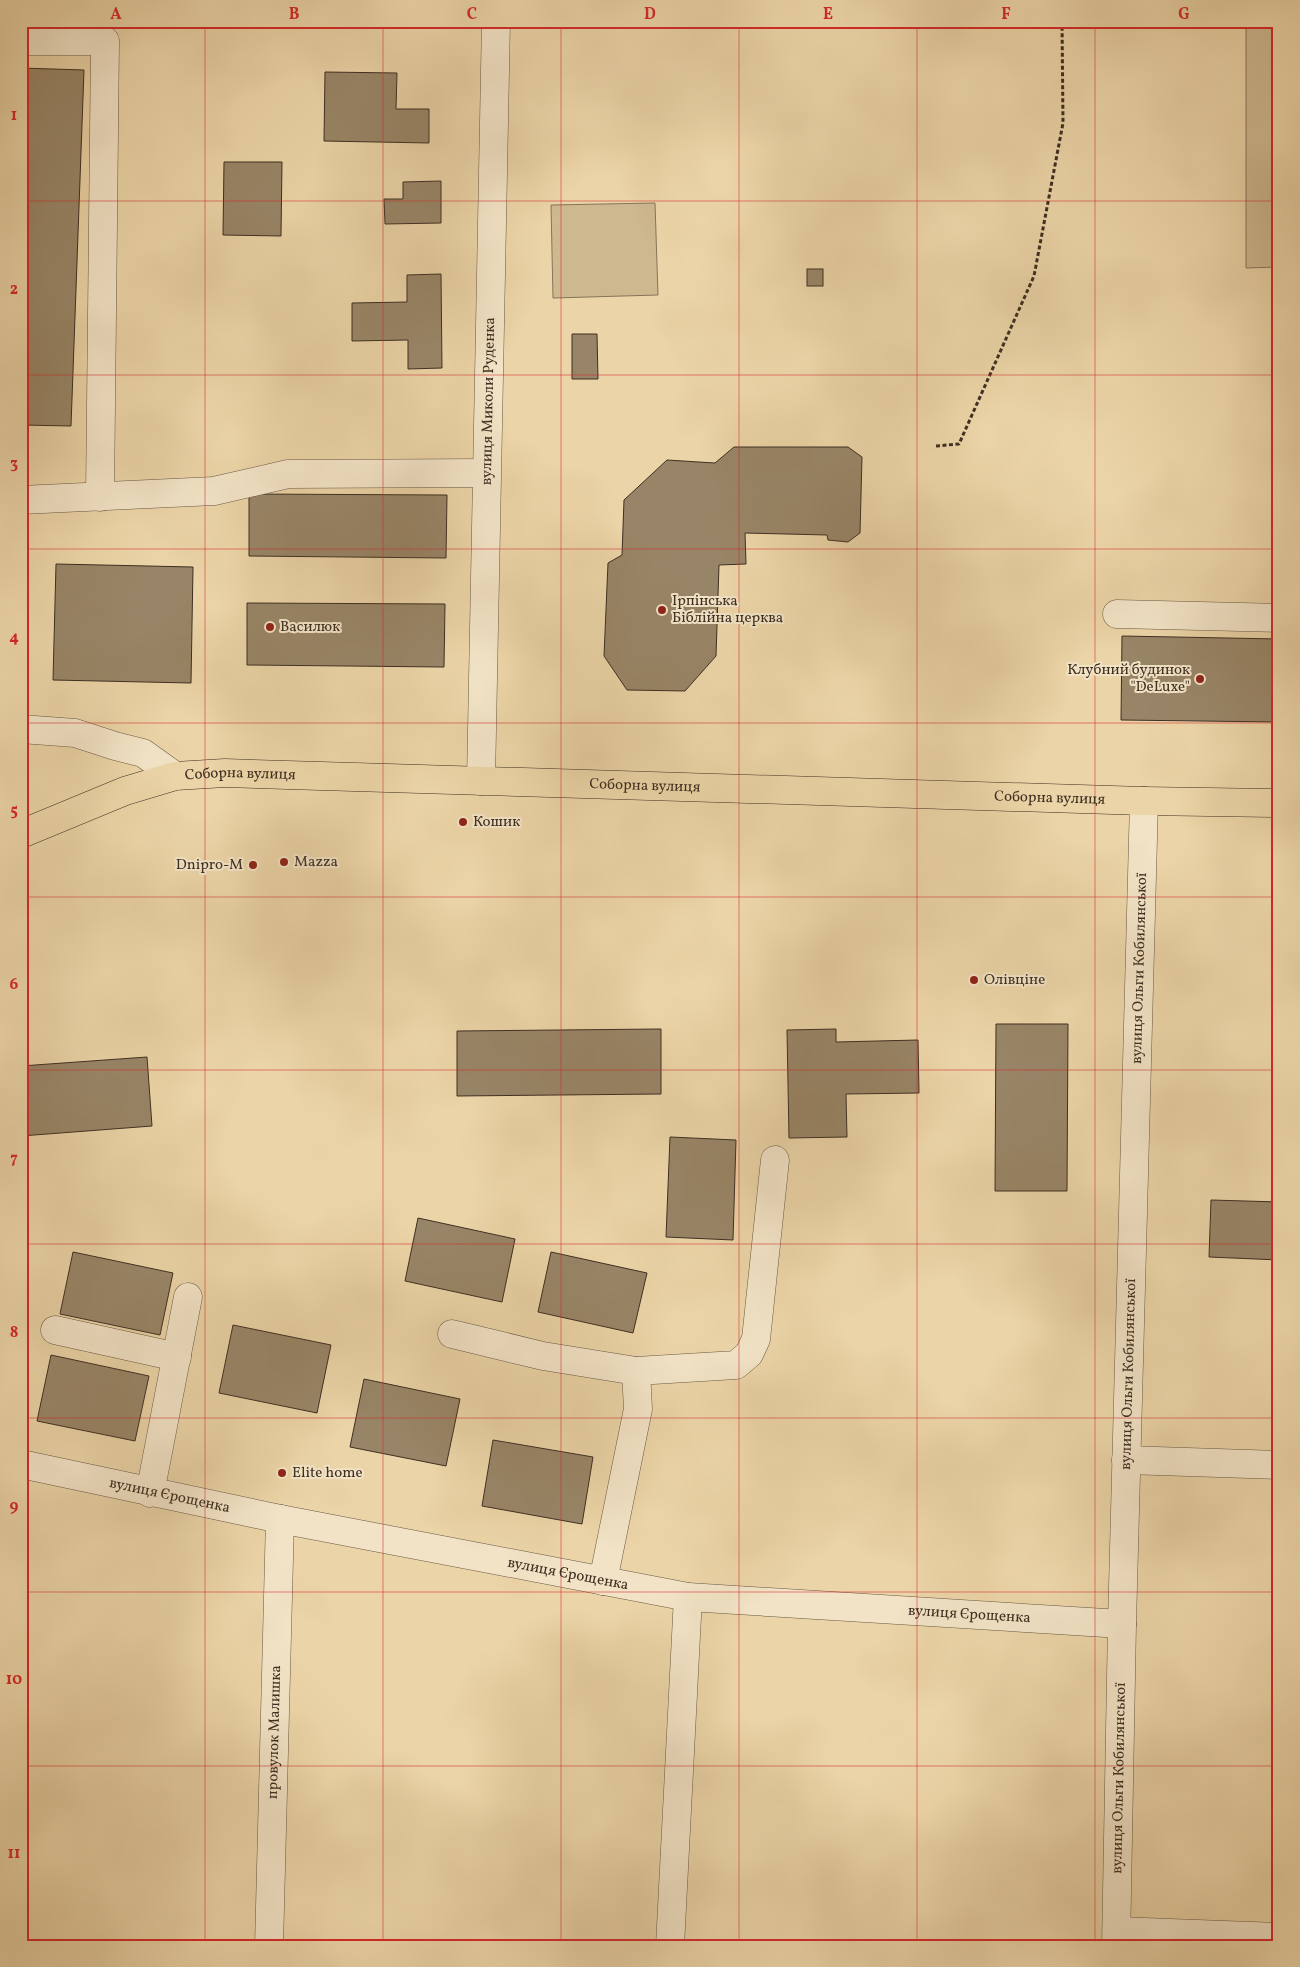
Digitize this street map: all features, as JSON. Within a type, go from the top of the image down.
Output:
[{"type":"main road","name":"Соборна вулиця","points":[[21,834],[126,791],[175,776],[225,773],[1144,801],[1279,803]]},
{"type":"street","name":"вулиця Миколи Руденка","points":[[481,781],[496,21]]},
{"type":"street","points":[[21,41],[106,41],[100,497]]},
{"type":"street","points":[[21,500],[214,491],[288,474],[486,473]]},
{"type":"street","points":[[1116,614],[1279,618]]},
{"type":"street","points":[[21,729],[75,733],[143,753],[175,776]]},
{"type":"street","name":"вулиця Ольги Кобилянської","points":[[1116,1938],[1126,1460],[1144,801]]},
{"type":"street","points":[[452,1334],[543,1356],[636,1371],[736,1365],[748,1354],[756,1339],[775,1160]]},
{"type":"street","points":[[150,1493],[188,1297]]},
{"type":"street","points":[[55,1330],[177,1357]]},
{"type":"street","points":[[603,1581],[638,1408],[636,1371]]},
{"type":"street","points":[[1126,1460],[1279,1465]]},
{"type":"street","name":"вулиця Єрощенка","points":[[21,1464],[150,1493],[280,1519],[688,1597],[1122,1624]]},
{"type":"street","name":"провулок Малишка","points":[[269,1946],[280,1519]]},
{"type":"street","points":[[670,1946],[688,1597]]},
{"type":"street","points":[[1116,1938],[1279,1937]]},
{"type":"path","points":[[936,446],[959,444],[1034,276],[1063,123],[1062,21]]},
{"type":"shaded area","points":[[1246,21],[1279,21],[1279,267],[1246,268]]},
{"type":"shaded area","points":[[655,203],[658,295],[553,298],[551,205]]},
{"type":"building","points":[[335,21],[397,21],[397,22],[335,23]]},
{"type":"building","points":[[21,68],[84,70],[71,426],[21,425]]},
{"type":"building","points":[[325,72],[397,73],[396,109],[429,109],[429,143],[324,141]]},
{"type":"building","points":[[224,162],[282,162],[281,236],[223,235]]},
{"type":"building","points":[[441,181],[441,223],[385,224],[384,199],[403,199],[403,182]]},
{"type":"building","points":[[807,269],[823,269],[823,286],[807,286]]},
{"type":"building","points":[[441,274],[442,368],[408,369],[408,340],[352,341],[352,303],[407,302],[407,275]]},
{"type":"building","points":[[572,334],[597,334],[598,379],[572,379]]},
{"type":"building","name":"Ірпінська Біблійна церква","points":[[734,447],[848,447],[862,457],[860,533],[848,542],[828,540],[827,535],[745,533],[746,564],[719,565],[716,656],[685,691],[627,690],[604,656],[608,563],[622,555],[624,500],[667,460],[715,463]]},
{"type":"building","points":[[249,494],[447,495],[446,558],[249,556]]},
{"type":"building","points":[[56,564],[193,567],[191,683],[53,680]]},
{"type":"building","points":[[247,603],[445,604],[444,667],[247,665]]},
{"type":"building","name":"Клубний будинок \"DeLuxe\"","points":[[1122,636],[1279,639],[1279,722],[1121,720]]},
{"type":"building","points":[[996,1024],[1068,1024],[1067,1191],[995,1191]]},
{"type":"building","points":[[661,1029],[661,1094],[457,1096],[457,1031]]},
{"type":"building","points":[[836,1029],[836,1042],[918,1040],[919,1093],[846,1094],[847,1137],[789,1138],[787,1030]]},
{"type":"building","points":[[147,1057],[152,1126],[21,1136],[21,1066]]},
{"type":"building","points":[[670,1137],[736,1140],[733,1240],[666,1237]]},
{"type":"building","points":[[1211,1200],[1279,1202],[1279,1260],[1209,1257]]},
{"type":"building","points":[[418,1218],[515,1239],[502,1302],[405,1281]]},
{"type":"building","points":[[73,1252],[173,1273],[160,1335],[60,1314]]},
{"type":"building","points":[[551,1252],[647,1273],[633,1333],[538,1312]]},
{"type":"building","points":[[233,1325],[331,1345],[317,1413],[219,1393]]},
{"type":"building","points":[[51,1355],[149,1376],[135,1441],[37,1421]]},
{"type":"building","points":[[364,1379],[460,1399],[446,1466],[350,1447]]},
{"type":"building","points":[[493,1440],[593,1457],[582,1524],[482,1506]]},
{"type":"place","name":"Ірпінська Біблійна церква","points":[[662,610]]},
{"type":"place","name":"Василюк","points":[[270,627]]},
{"type":"place","name":"Клубний будинок \"DeLuxe\"","points":[[1200,679]]},
{"type":"place","name":"Кошик","points":[[463,822]]},
{"type":"place","name":"Mazza","points":[[284,862]]},
{"type":"place","name":"Dnipro-M","points":[[253,865]]},
{"type":"place","name":"Олівціне","points":[[974,980]]},
{"type":"place","name":"Elite home","points":[[282,1473]]}]
